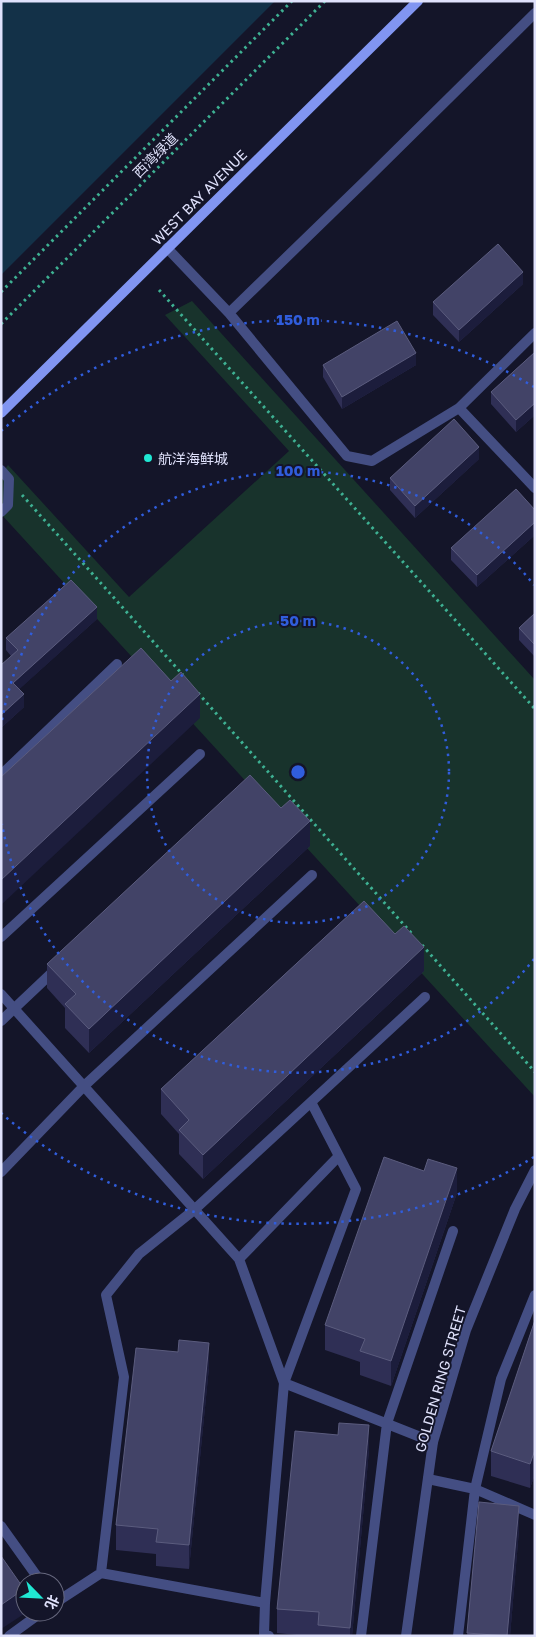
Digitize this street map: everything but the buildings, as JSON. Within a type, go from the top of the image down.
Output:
[{"type":"main road","name":"WEST BAY AVENUE","points":[[1,413],[418,1]]},
{"type":"street","points":[[229,313],[535,13]]},
{"type":"street","points":[[167,248],[229,313],[346,456],[372,461],[458,408],[535,334]]},
{"type":"street","points":[[458,408],[535,488]]},
{"type":"street","points":[[1,470],[8,479],[8,505],[1,512]]},
{"type":"street","points":[[1,775],[117,664]]},
{"type":"street","points":[[1,937],[200,754]]},
{"type":"street","points":[[1,1172],[84,1086],[312,875]]},
{"type":"street","points":[[1,1021],[64,961]]},
{"type":"street","points":[[1,994],[238,1259],[284,1383],[433,1442]]},
{"type":"street","points":[[101,1573],[124,1377],[106,1295],[139,1254],[194,1210],[424,997]]},
{"type":"street","points":[[269,1636],[264,1634],[265,1603],[284,1383],[356,1189],[311,1102]]},
{"type":"street","points":[[238,1259],[338,1157]]},
{"type":"street","name":"GOLDEN RING STREET","points":[[406,1636],[433,1442],[466,1330],[515,1209],[535,1170]]},
{"type":"street","points":[[361,1636],[387,1423],[453,1231]]},
{"type":"street","points":[[458,1636],[475,1489],[501,1379],[535,1295]]},
{"type":"street","points":[[428,1479],[475,1489],[535,1515]]},
{"type":"street","points":[[1,1526],[34,1572]]},
{"type":"street","points":[[65,1596],[101,1573],[265,1603]]},
{"type":"street","points":[[9,1636],[28,1622]]},
{"type":"path","points":[[1,292],[292,1]]},
{"type":"path","name":"西湾绿道","points":[[1,324],[325,1]]},
{"type":"path","points":[[159,290],[535,709]]},
{"type":"path","points":[[8,479],[186,679]]},
{"type":"path","points":[[193,687],[535,1072]]},
{"type":"green space","points":[[192,301],[535,680],[535,1097],[1,514],[1,475],[8,465],[129,597],[289,451],[165,315]]},
{"type":"water","points":[[1,1],[275,1],[1,275]]},
{"type":"place","name":"航洋海鲜城","points":[[148,458]]}]
